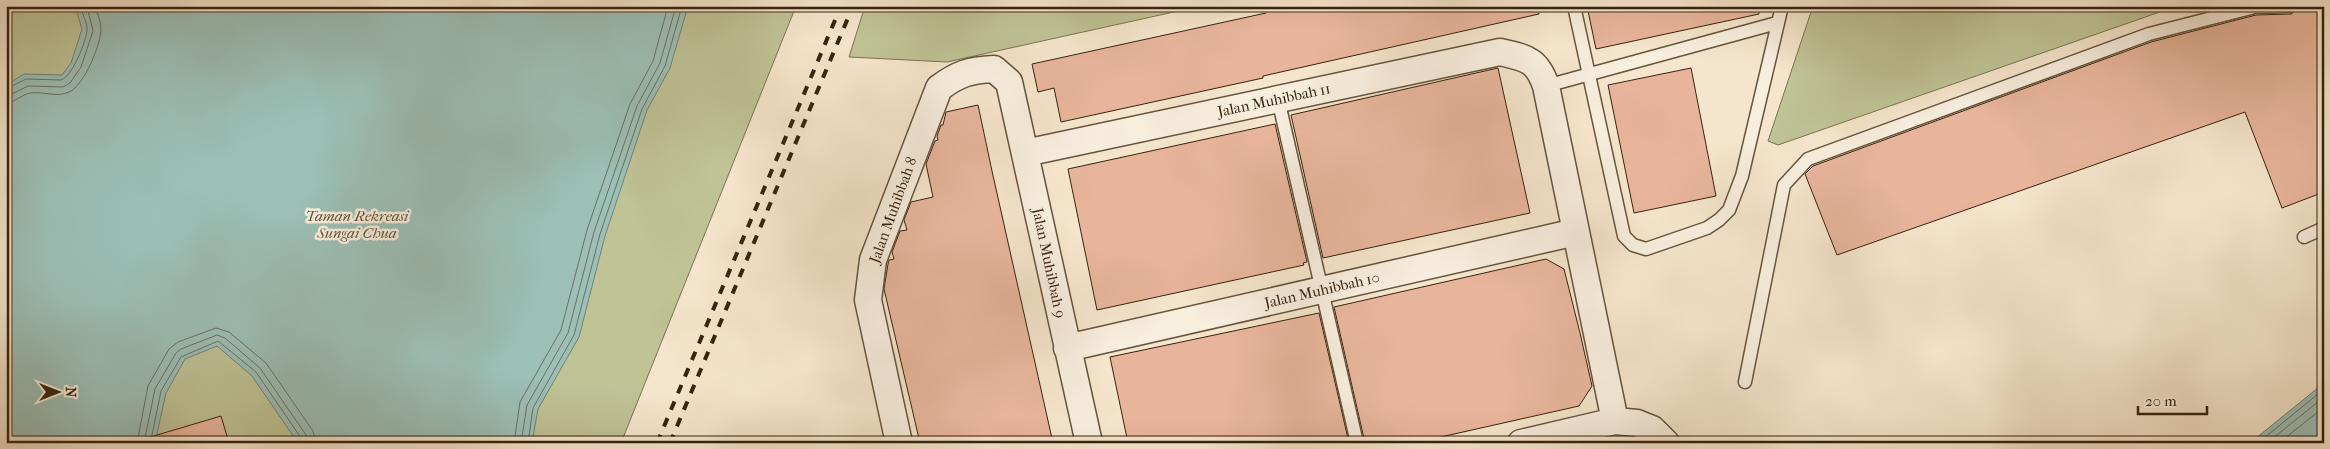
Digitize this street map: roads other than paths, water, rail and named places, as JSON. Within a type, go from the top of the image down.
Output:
[{"type":"street","name":"Jalan Muhibbah 11","points":[[1025,153],[1500,52],[1524,57],[1541,70],[1546,86]]},
{"type":"street","name":"Jalan Muhibbah 8","points":[[899,443],[868,300],[873,260],[939,88],[956,75],[974,70],[994,69],[1009,82]]},
{"type":"street","name":"Jalan Muhibbah 9","points":[[1009,82],[1089,443]]},
{"type":"street","points":[[1546,86],[1576,232],[1626,422]]},
{"type":"street","name":"Jalan Muhibbah 10","points":[[1067,348],[1576,232]]},
{"type":"street","points":[[1521,443],[1626,422],[1652,429],[1666,443]]},
{"type":"lane","points":[[1574,6],[1624,236],[1633,245],[1646,249],[1706,228],[1719,220],[1729,210],[1742,176],[1782,6]]},
{"type":"lane","points":[[1745,382],[1784,185],[1808,160],[2149,34],[2255,7],[2290,6]]},
{"type":"lane","points":[[1546,86],[1777,23]]},
{"type":"lane","points":[[1278,99],[1357,443]]},
{"type":"lane","points":[[2304,237],[2324,228]]},
{"type":"water","name":"Taman Rekreasi Sungai Chua","points":[[75,6],[688,6],[670,68],[647,110],[605,236],[579,337],[538,409],[532,443],[298,443],[252,376],[217,346],[185,359],[166,393],[155,443],[6,443],[6,85],[24,74],[62,75],[71,63],[82,29]]},
{"type":"water","points":[[2324,383],[2324,443],[2250,443]]},
{"type":"railway","points":[[657,443],[841,6]]},
{"type":"railway","points":[[670,443],[853,6]]}]
